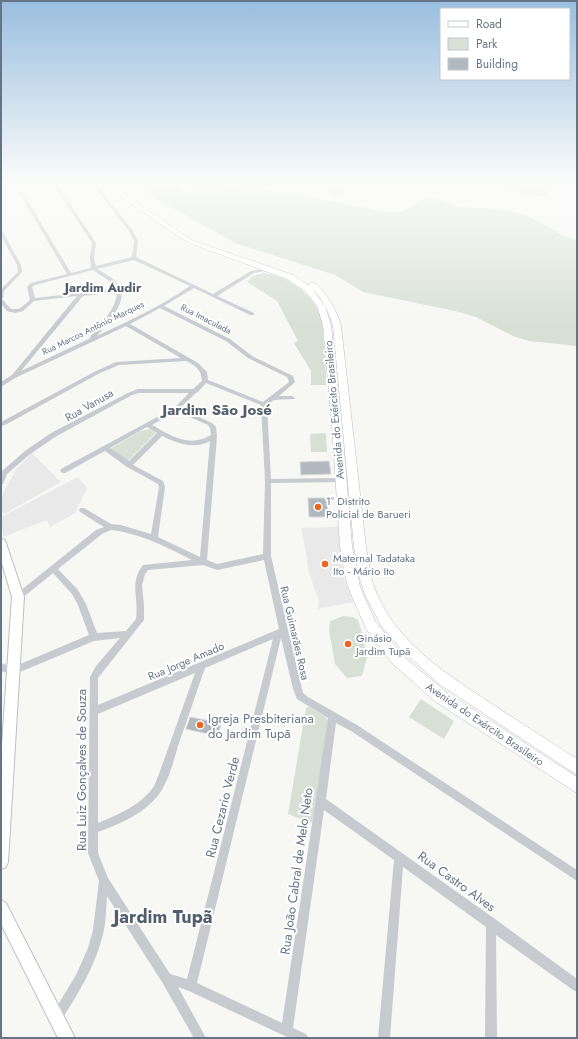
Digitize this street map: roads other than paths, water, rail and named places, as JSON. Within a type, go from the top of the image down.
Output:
[{"type":"main road","name":"Avenida do Exército Brasileiro","points":[[173,229],[189,241],[253,268],[273,271],[290,277],[307,288],[321,306],[324,316],[337,426],[346,546],[354,587],[370,625],[383,643],[418,678],[441,697],[577,786]]},
{"type":"main road","name":"Avenida do Exército Brasileiro","points":[[182,229],[200,240],[289,271],[302,277],[321,292],[327,300],[334,316],[338,338],[360,547],[366,581],[384,618],[405,646],[444,680],[577,768]]},
{"type":"main road","points":[[273,271],[289,271]]},
{"type":"main road","points":[[1,543],[18,597],[13,671],[4,753],[1,862]]},
{"type":"main road","points":[[1,908],[67,1038]]},
{"type":"street","points":[[43,229],[70,275]]},
{"type":"street","points":[[85,229],[94,243],[92,258],[94,269],[117,286],[120,299],[92,339]]},
{"type":"street","points":[[130,229],[136,241],[134,258]]},
{"type":"street","points":[[1,232],[19,265],[20,272],[2,291],[1,300],[9,310],[21,310],[33,300],[119,290]]},
{"type":"street","points":[[33,300],[29,289],[30,285],[134,258],[192,287],[252,314]]},
{"type":"street","points":[[213,296],[253,268]]},
{"type":"street","name":"Rua Marcos Antônio Marques","points":[[1,385],[13,377],[126,324],[192,287]]},
{"type":"street","points":[[13,377],[81,295]]},
{"type":"street","name":"Rua Imaculada","points":[[160,306],[228,340],[250,357],[290,376],[292,382],[264,404]]},
{"type":"street","points":[[104,323],[117,327]]},
{"type":"street","points":[[126,324],[201,368],[204,372],[206,381]]},
{"type":"street","points":[[3,424],[98,372],[118,363],[188,359]]},
{"type":"street","points":[[63,471],[176,409],[206,381]]},
{"type":"street","points":[[206,381],[264,404]]},
{"type":"street","name":"Rua Vanusa","points":[[3,473],[27,453],[53,435],[130,394],[138,392],[196,391]]},
{"type":"street","points":[[273,398],[292,398]]},
{"type":"street","name":"Rua Guimarães Rosa","points":[[264,404],[268,481],[267,556],[281,632],[300,696],[333,716],[577,876]]},
{"type":"street","points":[[82,510],[110,526],[154,538],[203,562],[214,436],[213,427],[210,424],[176,409]]},
{"type":"street","points":[[148,425],[191,444],[205,442],[214,436]]},
{"type":"street","points":[[128,465],[162,432]]},
{"type":"street","points":[[106,448],[128,465],[161,483],[162,487],[154,538]]},
{"type":"street","points":[[1,482],[3,473]]},
{"type":"street","points":[[268,481],[353,480]]},
{"type":"street","points":[[18,597],[99,532],[110,526]]},
{"type":"street","name":"Rua Luiz Gonçalves de Souza","points":[[200,1038],[166,978],[99,873],[93,853],[94,677],[140,620],[142,611],[138,578],[146,567],[155,565],[189,565],[203,562],[217,567],[267,556]]},
{"type":"street","points":[[54,569],[74,592],[82,604],[94,638]]},
{"type":"street","name":"Rua Jorge Amado","points":[[95,711],[281,632]]},
{"type":"street","name":"Rua Cezario Verde","points":[[191,986],[281,632]]},
{"type":"street","points":[[1,667],[13,671],[94,638],[129,634]]},
{"type":"street","points":[[94,829],[110,823],[132,811],[146,801],[156,790],[163,777],[201,667]]},
{"type":"street","name":"Rua João Cabral de Melo Neto","points":[[287,1030],[333,716]]},
{"type":"street","name":"Rua Castro Alves","points":[[320,801],[577,986]]},
{"type":"street","points":[[384,1038],[399,857]]},
{"type":"street","points":[[57,1017],[83,975],[90,959],[97,936],[104,881]]},
{"type":"street","points":[[491,923],[491,1038]]},
{"type":"street","points":[[166,978],[191,986],[302,1038]]},
{"type":"place","name":"1º Distrito Policial de Barueri","points":[[318,507]]},
{"type":"place","name":"Maternal Tadataka Ito - Mário Ito","points":[[325,564]]},
{"type":"place","name":"Ginásio Jardim Tupã","points":[[348,644]]},
{"type":"place","name":"Igreja Presbiteriana do Jardim Tupã","points":[[200,725]]},
{"type":"district","name":"Jardim Audir","points":[[103,287]]},
{"type":"district","name":"Jardim São José","points":[[217,410]]},
{"type":"district","name":"Jardim Tupã","points":[[163,917]]}]
